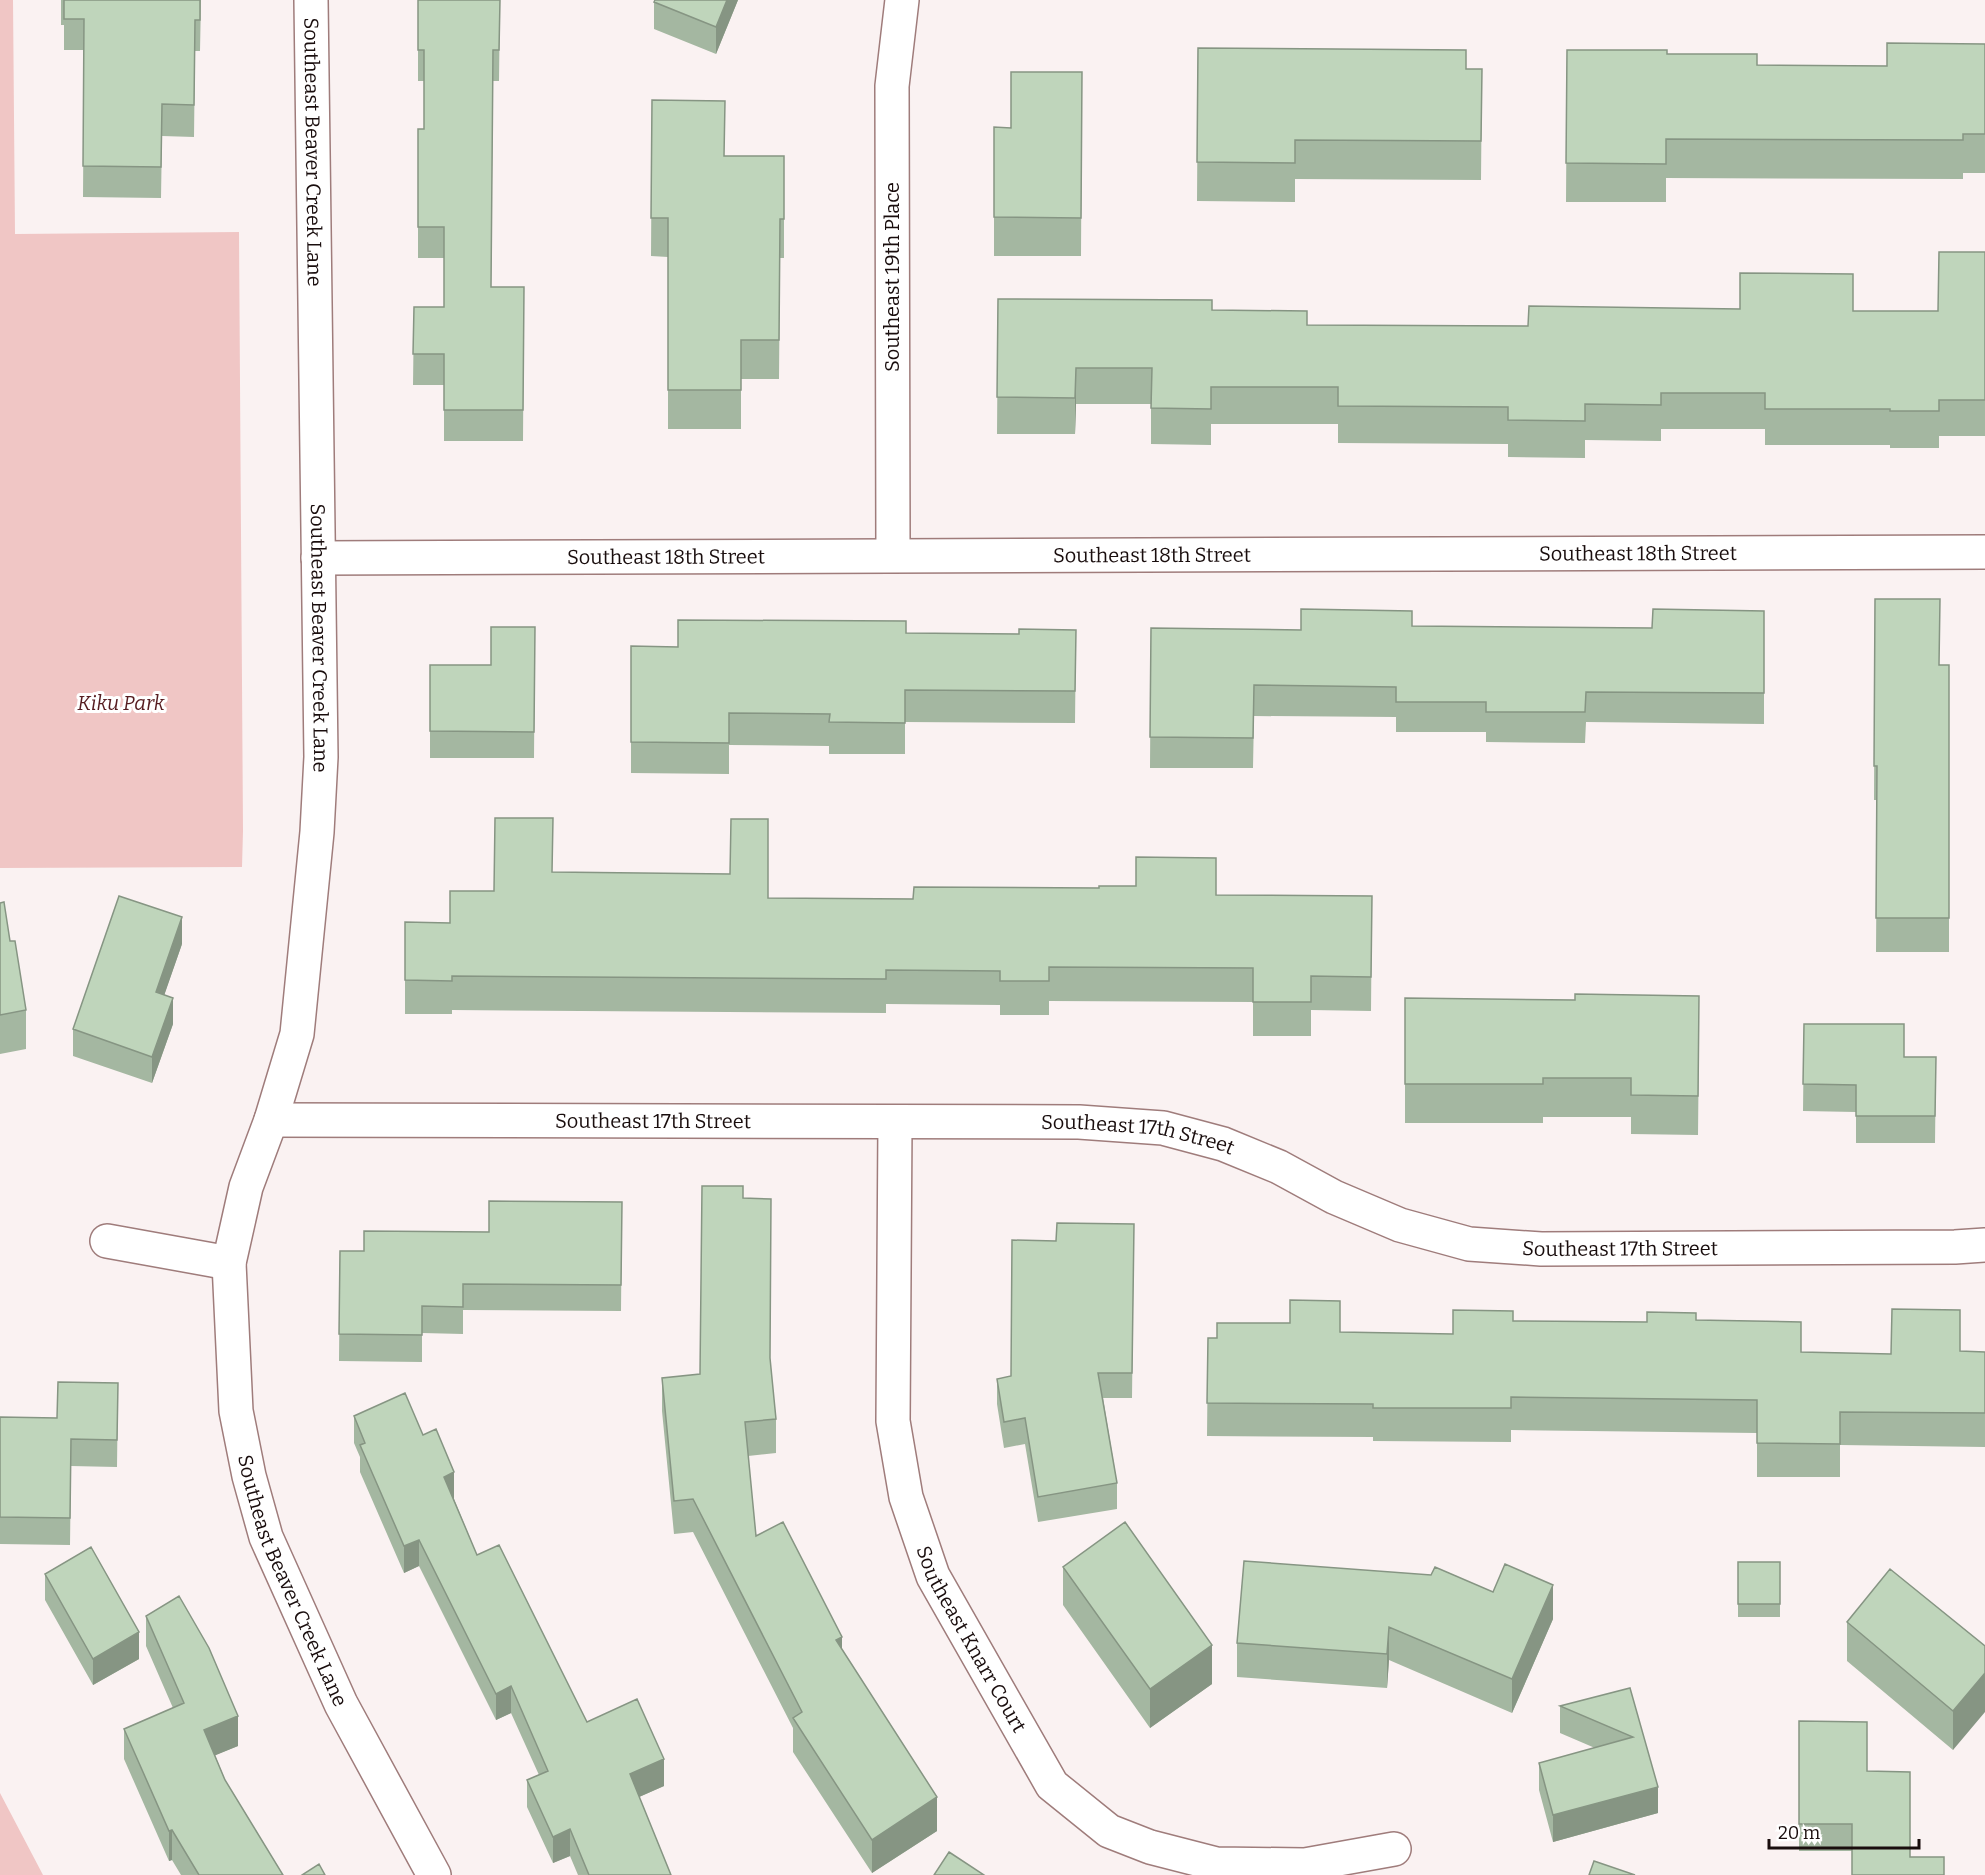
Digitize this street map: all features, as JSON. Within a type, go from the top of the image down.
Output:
[{"type":"street","name":"Southeast Beaver Creek Lane","points":[[311,0],[321,757],[317,832],[297,1034],[271,1120],[246,1186],[229,1263],[237,1411],[249,1476],[266,1537],[341,1704],[434,1875]]},
{"type":"street","name":"Southeast 19th Place","points":[[893,555],[892,86],[902,0]]},
{"type":"street","name":"Southeast 18th Street","points":[[318,558],[1985,552]]},
{"type":"street","name":"Southeast 17th Street","points":[[271,1120],[1079,1122],[1163,1128],[1223,1144],[1279,1167],[1334,1197],[1400,1225],[1469,1244],[1541,1249],[1985,1245]]},
{"type":"street","name":"Southeast Knarr Court","points":[[895,1123],[892,1421],[906,1497],[933,1576],[1052,1785],[1109,1831],[1150,1847],[1216,1864],[1305,1865],[1394,1849]]},
{"type":"street","points":[[107,1241],[229,1263]]},
{"type":"green space","name":"Kiku Park","points":[[0,0],[13,0],[15,234],[239,232],[242,867],[0,868]]},
{"type":"green space","points":[[0,1793],[43,1875],[0,1875]]},
{"type":"building","points":[[64,0],[200,0],[200,20],[195,20],[194,105],[162,104],[161,167],[83,166],[84,19],[64,19]]},
{"type":"building","points":[[418,0],[500,0],[499,50],[493,50],[491,287],[524,287],[523,410],[444,410],[444,354],[413,354],[414,307],[444,307],[444,227],[418,227],[418,129],[424,129],[424,50],[418,50]]},
{"type":"building","points":[[655,0],[727,0],[716,27],[654,2]]},
{"type":"building","points":[[1887,43],[1985,44],[1985,134],[1963,134],[1963,140],[1666,139],[1666,164],[1566,163],[1567,50],[1667,50],[1667,54],[1757,54],[1757,65],[1887,66]]},
{"type":"building","points":[[1198,48],[1466,50],[1466,69],[1482,69],[1481,141],[1295,140],[1295,163],[1197,162]]},
{"type":"building","points":[[1011,72],[1082,72],[1081,218],[994,217],[994,127],[1011,128]]},
{"type":"building","points":[[652,100],[725,101],[724,156],[784,156],[784,219],[780,219],[779,340],[741,340],[741,390],[668,390],[668,218],[651,218]]},
{"type":"building","points":[[1939,252],[1985,252],[1985,400],[1939,400],[1939,411],[1765,409],[1765,393],[1661,393],[1661,405],[1585,404],[1585,421],[1508,420],[1508,407],[1338,406],[1338,387],[1211,387],[1211,409],[1151,408],[1152,368],[1076,368],[1075,398],[997,397],[998,299],[1212,300],[1212,310],[1307,311],[1307,325],[1528,326],[1529,306],[1740,309],[1740,273],[1853,274],[1853,311],[1938,311]]},
{"type":"building","points":[[1875,599],[1940,599],[1939,665],[1949,665],[1949,918],[1876,918]]},
{"type":"building","points":[[1301,609],[1412,611],[1412,626],[1652,628],[1653,609],[1764,611],[1764,693],[1586,692],[1585,712],[1486,712],[1486,702],[1396,702],[1396,687],[1254,685],[1253,738],[1150,737],[1151,628],[1301,630]]},
{"type":"building","points":[[678,620],[906,621],[906,633],[1019,634],[1019,629],[1076,630],[1075,691],[905,690],[905,723],[829,722],[830,714],[729,713],[729,743],[631,742],[631,646],[678,647]]},
{"type":"building","points":[[491,627],[535,627],[534,732],[430,731],[430,665],[491,665]]},
{"type":"building","points":[[495,818],[553,818],[552,872],[730,874],[731,819],[768,819],[768,898],[913,899],[914,887],[1099,888],[1099,886],[1136,886],[1136,857],[1216,858],[1216,895],[1372,896],[1371,977],[1311,976],[1311,1002],[1253,1002],[1253,968],[1049,967],[1049,981],[1000,981],[1000,971],[886,970],[886,979],[452,976],[452,981],[405,980],[405,922],[450,923],[450,891],[494,891]]},
{"type":"building","points":[[119,896],[182,917],[156,992],[173,998],[152,1057],[73,1029]]},
{"type":"building","points":[[4,902],[10,941],[15,941],[26,1010],[0,1015],[0,903]]},
{"type":"building","points":[[1575,994],[1699,996],[1698,1096],[1631,1095],[1631,1078],[1543,1078],[1543,1084],[1405,1084],[1405,998],[1575,1000]]},
{"type":"building","points":[[1804,1024],[1904,1024],[1904,1057],[1936,1057],[1935,1116],[1856,1116],[1856,1085],[1803,1084]]},
{"type":"building","points":[[702,1186],[743,1186],[743,1198],[771,1199],[770,1358],[776,1419],[745,1422],[756,1536],[783,1522],[842,1637],[836,1640],[937,1797],[872,1840],[793,1718],[802,1712],[693,1499],[674,1501],[662,1378],[700,1374]]},
{"type":"building","points":[[489,1201],[622,1202],[621,1285],[463,1284],[463,1307],[422,1306],[422,1335],[339,1334],[340,1251],[364,1251],[364,1231],[489,1232]]},
{"type":"building","points":[[1057,1223],[1134,1224],[1132,1373],[1098,1373],[1117,1483],[1038,1497],[1025,1418],[1004,1422],[997,1379],[1011,1376],[1012,1240],[1056,1241]]},
{"type":"building","points":[[1290,1300],[1340,1301],[1340,1332],[1453,1334],[1453,1310],[1513,1311],[1513,1321],[1647,1322],[1647,1312],[1696,1313],[1696,1320],[1801,1322],[1801,1352],[1891,1354],[1892,1309],[1960,1310],[1960,1351],[1985,1352],[1985,1413],[1840,1412],[1840,1444],[1757,1443],[1757,1400],[1511,1397],[1511,1408],[1373,1408],[1373,1404],[1207,1403],[1208,1338],[1217,1338],[1217,1323],[1290,1323]]},
{"type":"building","points":[[58,1382],[118,1383],[117,1440],[71,1439],[70,1518],[0,1517],[0,1417],[57,1418]]},
{"type":"building","points":[[405,1393],[423,1435],[436,1429],[454,1472],[444,1477],[477,1555],[499,1545],[587,1722],[637,1699],[664,1759],[630,1774],[671,1875],[589,1875],[570,1829],[553,1837],[527,1780],[548,1771],[511,1686],[496,1694],[419,1540],[404,1546],[360,1445],[365,1443],[354,1416]]},
{"type":"building","points":[[1125,1522],[1212,1645],[1150,1689],[1063,1567]]},
{"type":"building","points":[[91,1547],[139,1632],[93,1659],[45,1574]]},
{"type":"building","points":[[1244,1561],[1431,1575],[1435,1567],[1493,1592],[1505,1564],[1553,1585],[1512,1679],[1389,1627],[1387,1654],[1237,1643]]},
{"type":"building","points":[[1738,1562],[1780,1562],[1780,1604],[1738,1604]]},
{"type":"building","points":[[1890,1569],[1985,1646],[1985,1673],[1953,1711],[1847,1622]]},
{"type":"building","points":[[179,1596],[209,1648],[238,1716],[204,1730],[225,1780],[283,1875],[199,1875],[172,1830],[169,1831],[124,1729],[184,1703],[146,1616]]},
{"type":"building","points":[[1630,1688],[1658,1787],[1553,1815],[1539,1763],[1633,1737],[1560,1706]]},
{"type":"building","points":[[1799,1721],[1867,1722],[1867,1771],[1910,1772],[1910,1857],[1944,1857],[1944,1875],[1852,1875],[1852,1824],[1799,1824]]},
{"type":"building","points":[[949,1852],[984,1875],[934,1875]]},
{"type":"building","points":[[1594,1861],[1635,1875],[1589,1875]]},
{"type":"building","points":[[319,1864],[325,1875],[302,1875]]}]
